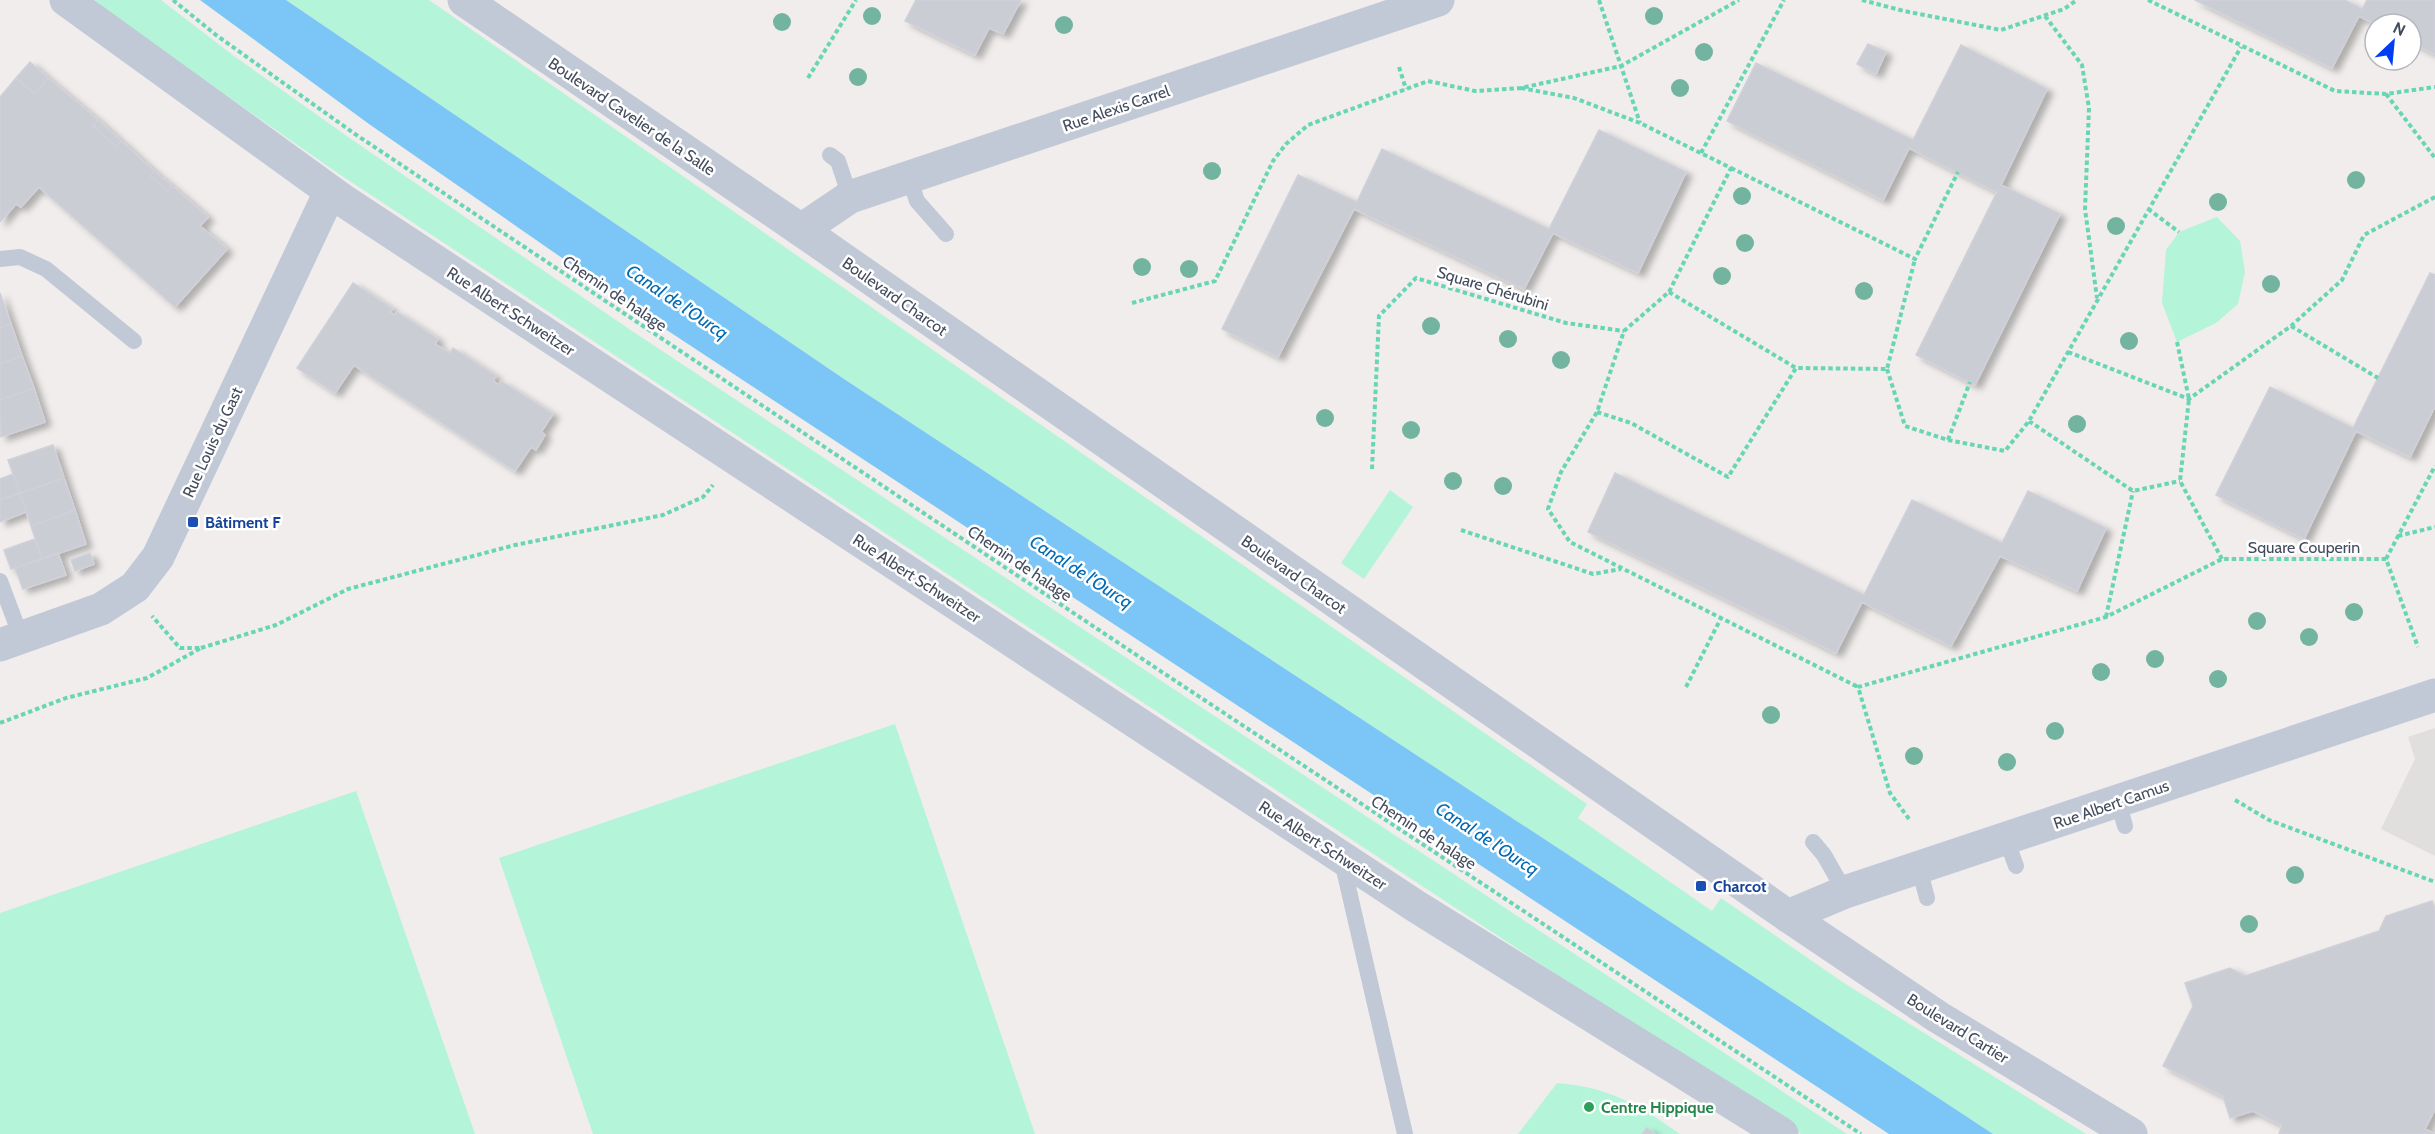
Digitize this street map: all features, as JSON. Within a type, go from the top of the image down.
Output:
[{"type":"street","name":"Rue Albert Schweitzer","points":[[66,0],[330,192],[1417,907],[1782,1134]]},
{"type":"street","name":"Boulevard Cavelier de la Salle","points":[[464,0],[801,230]]},
{"type":"street","name":"Rue Alexis Carrel","points":[[801,230],[850,197],[1438,0]]},
{"type":"street","name":"Rue Louis du Gast","points":[[10,641],[101,609],[135,587],[158,557],[330,192]]},
{"type":"street","name":"Boulevard Charcot","points":[[801,230],[1788,916]]},
{"type":"street","name":"Rue Albert Camus","points":[[1788,916],[1845,892],[1923,883],[2121,814],[2193,776],[2435,695]]},
{"type":"street","name":"Boulevard Cartier","points":[[1788,916],[1938,1017],[2131,1134]]},
{"type":"lane","points":[[830,155],[838,161],[850,197]]},
{"type":"lane","points":[[909,177],[917,201],[946,234]]},
{"type":"lane","points":[[0,259],[20,256],[46,269],[134,341]]},
{"type":"lane","points":[[0,581],[10,641]]},
{"type":"lane","points":[[1813,842],[1824,855],[1845,892]]},
{"type":"lane","points":[[1341,857],[1405,1134]]},
{"type":"path","name":"Chemin de halage","points":[[173,0],[216,35],[365,140],[1165,675],[1861,1134]]},
{"type":"path","points":[[808,78],[856,0]]},
{"type":"path","points":[[1599,0],[1640,123]]},
{"type":"path","points":[[1132,303],[1215,281],[1273,161],[1286,144],[1308,125],[1428,81],[1475,91],[1521,88],[1621,66],[1739,0]]},
{"type":"path","points":[[1701,153],[1784,0]]},
{"type":"path","points":[[1863,0],[1904,11],[2001,30],[2064,9],[2077,0]]},
{"type":"path","points":[[2148,0],[2335,91],[2386,94],[2435,87]]},
{"type":"path","points":[[2045,15],[2082,65],[2089,108],[2085,209],[2097,298]]},
{"type":"path","points":[[1958,172],[1915,259],[1887,369],[1905,426],[1948,440],[2005,451],[2029,421],[2241,47]]},
{"type":"path","points":[[1398,67],[1406,90]]},
{"type":"path","points":[[1521,88],[1574,98],[1640,123],[1915,259]]},
{"type":"path","points":[[2386,94],[2435,158]]},
{"type":"path","points":[[1731,168],[1669,291],[1624,331],[1597,412],[1561,472],[1548,509],[1570,542],[1858,687],[2106,617],[2222,559],[2180,481],[2189,399],[2177,342]]},
{"type":"path","points":[[2189,399],[2291,326],[2342,280],[2364,235],[2435,197]]},
{"type":"path","points":[[2148,209],[2180,232]]},
{"type":"path","name":"Square Chérubini","points":[[1372,469],[1379,316],[1416,278],[1566,323],[1624,331]]},
{"type":"path","points":[[1669,291],[1796,368],[1887,369]]},
{"type":"path","points":[[2291,326],[2378,378]]},
{"type":"path","points":[[2068,352],[2189,399]]},
{"type":"path","points":[[1597,412],[1631,423],[1728,477],[1796,368]]},
{"type":"path","points":[[1948,440],[1970,382]]},
{"type":"path","points":[[2029,421],[2133,491],[2180,481]]},
{"type":"path","points":[[0,723],[66,698],[147,678],[201,648],[276,625],[348,589],[515,545],[663,515],[703,496],[735,458]]},
{"type":"path","points":[[2418,647],[2386,559],[2435,466]]},
{"type":"path","points":[[2106,617],[2133,491]]},
{"type":"path","points":[[2398,537],[2435,527]]},
{"type":"path","points":[[1461,531],[1593,574],[1623,569]]},
{"type":"path","name":"Square Couperin","points":[[2222,559],[2386,559]]},
{"type":"path","points":[[135,587],[152,616],[180,648],[201,648]]},
{"type":"path","points":[[1686,687],[1721,618]]},
{"type":"path","points":[[1858,687],[1890,793],[1909,819]]},
{"type":"path","points":[[2193,776],[2269,820],[2435,882]]},
{"type":"shaded area","points":[[2435,728],[2435,856],[2381,829],[2415,759],[2408,737]]},
{"type":"green space","points":[[95,0],[161,0],[234,56],[351,139],[632,331],[1847,1134],[1801,1134],[1778,1120],[339,174],[118,20]]},
{"type":"green space","points":[[286,0],[429,0],[1587,804],[1578,818],[1712,911],[1721,898],[1844,983],[2086,1134],[1993,1134],[844,379]]},
{"type":"green space","points":[[2217,217],[2240,241],[2245,272],[2238,304],[2216,323],[2177,342],[2162,303],[2166,250],[2179,232]]},
{"type":"green space","points":[[1390,490],[1413,507],[1364,579],[1341,563]]},
{"type":"green space","points":[[895,724],[1035,1134],[593,1134],[499,858]]},
{"type":"green space","points":[[356,791],[475,1134],[0,1134],[0,913]]},
{"type":"green space","name":"Centre Hippique","points":[[1557,1083],[1576,1085],[1623,1099],[1651,1114],[1680,1134],[1518,1134]]},
{"type":"water","name":"Canal de l'Ourcq","points":[[200,0],[286,0],[844,379],[1993,1134],[1889,1134],[650,319],[369,124]]},
{"type":"building","points":[[916,0],[1021,0],[1003,34],[989,28],[975,55],[905,21]]},
{"type":"building","points":[[2195,0],[2345,0],[2362,9],[2367,0],[2435,0],[2435,54],[2423,48],[2423,12],[2363,12],[2363,18],[2359,16],[2332,68]]},
{"type":"building","points":[[1868,44],[1886,52],[1876,74],[1857,64]]},
{"type":"building","points":[[1961,45],[2047,89],[2001,185],[2060,214],[1975,385],[1916,355],[1997,192],[1909,148],[1883,200],[1727,121],[1756,63],[1913,140]]},
{"type":"building","points":[[30,62],[48,78],[35,94],[16,78]]},
{"type":"building","points":[[16,78],[35,94],[48,78],[98,120],[93,126],[117,147],[121,141],[154,171],[150,176],[168,191],[172,186],[208,217],[200,226],[227,249],[175,307],[39,187],[21,207],[16,204],[0,222],[0,97]]},
{"type":"building","points":[[98,120],[121,141],[117,147],[93,126]]},
{"type":"building","points":[[1599,130],[1686,172],[1638,273],[1553,233],[1524,289],[1354,209],[1278,357],[1222,329],[1298,175],[1357,202],[1382,149],[1549,229]]},
{"type":"building","points":[[154,171],[172,186],[168,191],[150,176]]},
{"type":"building","points":[[2430,273],[2435,275],[2435,406],[2410,457],[2356,431],[2304,539],[2216,495],[2270,387],[2353,428]]},
{"type":"building","points":[[353,283],[393,309],[390,312],[394,315],[397,312],[438,339],[435,344],[450,353],[453,348],[496,376],[493,381],[499,385],[501,381],[553,414],[541,432],[545,435],[536,450],[531,447],[515,471],[354,365],[335,393],[297,368]]},
{"type":"building","points":[[0,293],[11,324],[0,328]]},
{"type":"building","points":[[11,324],[22,356],[0,364],[0,328]]},
{"type":"building","points":[[22,356],[34,388],[0,400],[0,364]]},
{"type":"building","points":[[34,388],[45,422],[1,437],[0,400]]},
{"type":"building","points":[[53,445],[64,478],[20,493],[8,460]]},
{"type":"building","points":[[1615,473],[1864,595],[1912,500],[2002,543],[2028,491],[2106,528],[2077,591],[2000,556],[1951,646],[1862,602],[1836,653],[1588,532]]},
{"type":"building","points":[[13,474],[20,493],[0,500],[0,479]]},
{"type":"building","points":[[64,478],[75,510],[31,526],[20,493]]},
{"type":"building","points":[[20,493],[26,512],[0,522],[0,500]]},
{"type":"building","points":[[75,510],[86,544],[42,559],[31,526]]},
{"type":"building","points":[[35,539],[42,559],[11,569],[4,550]]},
{"type":"building","points":[[58,553],[66,575],[23,589],[15,568]]},
{"type":"building","points":[[90,553],[94,564],[75,571],[71,560]]},
{"type":"building","points":[[2432,901],[2435,910],[2435,1109],[2425,1129],[2435,1134],[2279,1134],[2282,1125],[2253,1111],[2230,1118],[2223,1096],[2163,1066],[2193,1006],[2185,983],[2230,968],[2245,976],[2379,931],[2386,916]]},
{"type":"building","points":[[1647,1128],[1655,1134],[1642,1134]]},
{"type":"place","name":"Bâtiment F","points":[[193,522]]},
{"type":"place","name":"Charcot","points":[[1701,886]]},
{"type":"place","name":"Centre Hippique","points":[[1589,1107]]}]
